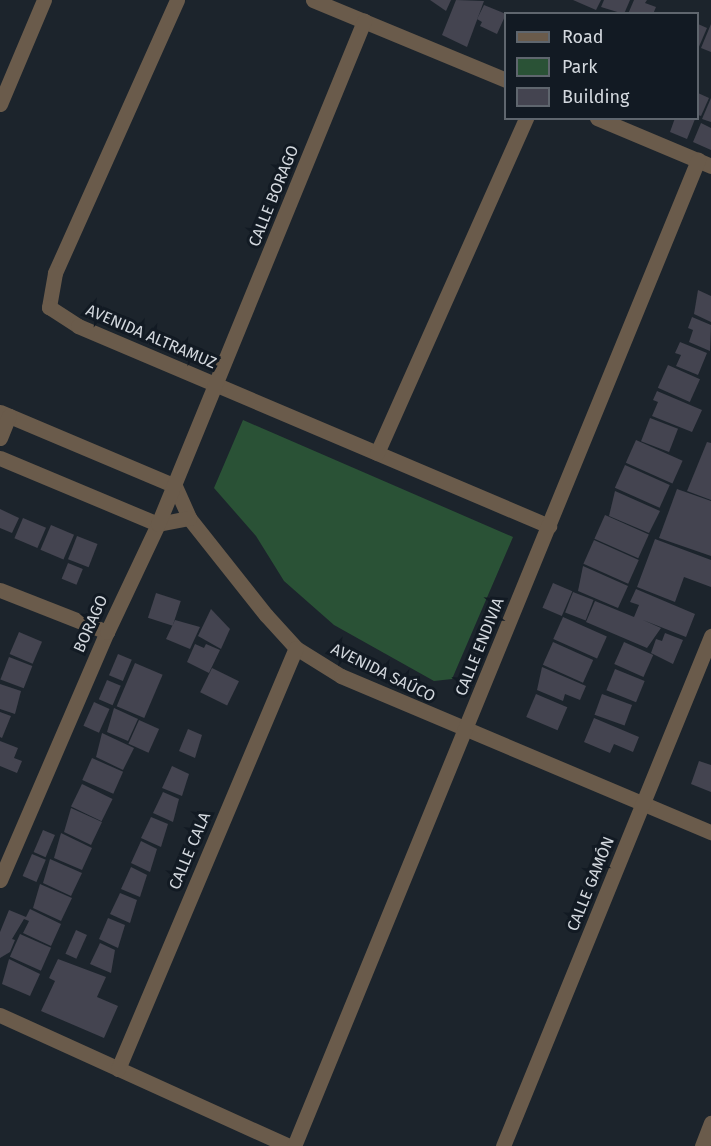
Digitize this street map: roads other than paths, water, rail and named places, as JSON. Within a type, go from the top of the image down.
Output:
[{"type":"street","points":[[0,104],[44,0]]},
{"type":"street","name":"AVENIDA ALTRAMUZ","points":[[177,0],[55,273],[49,307],[78,326],[549,526]]},
{"type":"street","points":[[313,0],[504,79]]},
{"type":"street","name":"CALLE BORAGO","points":[[217,384],[364,21]]},
{"type":"street","points":[[377,453],[525,120]]},
{"type":"street","points":[[602,120],[704,163]]},
{"type":"street","name":"CALLE ENDIVIA","points":[[294,1146],[549,526],[704,163]]},
{"type":"street","name":"BORAGO","points":[[0,880],[107,632],[175,486],[217,384]]},
{"type":"street","points":[[0,438],[5,414],[175,486]]},
{"type":"street","points":[[0,459],[158,524],[189,518]]},
{"type":"street","name":"AVENIDA SAÚCO","points":[[175,486],[189,518],[296,648],[341,676],[465,731],[711,832]]},
{"type":"street","points":[[0,590],[107,632]]},
{"type":"street","name":"CALLE GAMÓN","points":[[503,1146],[711,636]]},
{"type":"street","name":"CALLE CALA","points":[[118,1069],[296,648]]},
{"type":"street","points":[[0,1015],[289,1146]]},
{"type":"street","points":[[702,1146],[711,1123]]}]
